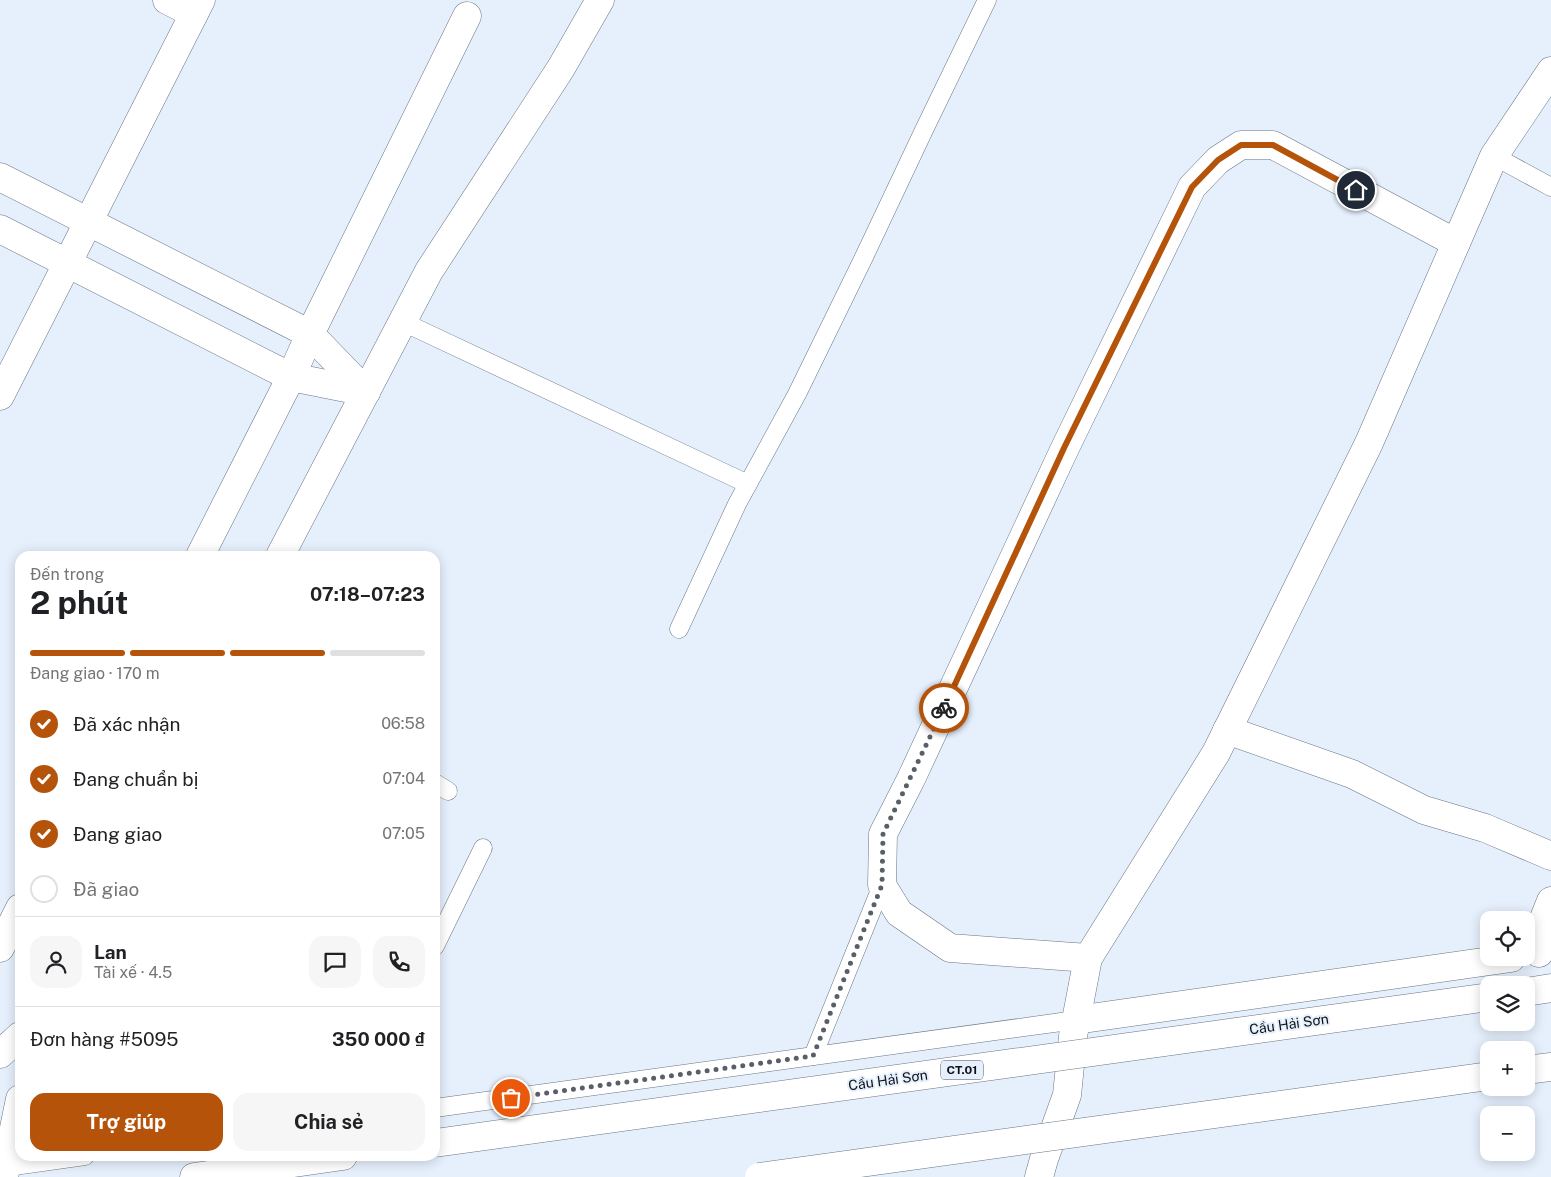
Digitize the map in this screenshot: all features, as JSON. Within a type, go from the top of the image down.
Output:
[{"type":"main road","points":[[0,396],[197,7],[167,0]]},
{"type":"main road","points":[[283,551],[429,271],[561,68],[596,1]]},
{"type":"main road","points":[[203,551],[291,377],[310,334],[467,16]]},
{"type":"main road","points":[[1039,1177],[1067,1095],[1076,1020],[1088,958],[1216,753],[1369,443],[1494,156],[1551,71]]},
{"type":"main road","points":[[1088,958],[950,948],[899,913],[882,885],[883,834],[911,779],[1064,448],[1192,187],[1218,160],[1241,145],[1273,145],[1456,243]]},
{"type":"main road","points":[[0,177],[310,334],[366,392]]},
{"type":"main road","points":[[0,229],[291,377],[366,392]]},
{"type":"main road","points":[[1227,730],[1352,774],[1424,810],[1485,828],[1551,856]]},
{"type":"main road","points":[[1539,953],[1541,926],[1551,901]]},
{"type":"main road","points":[[0,948],[11,913]]},
{"type":"main road","points":[[1076,1020],[1480,962]]},
{"type":"main road","points":[[1535,991],[1551,988]]},
{"type":"main road","name":"Cầu Hải Sơn","points":[[440,1142],[1480,998]]},
{"type":"main road","points":[[0,1054],[15,1040]]},
{"type":"main road","points":[[1535,1069],[1551,1067]]},
{"type":"main road","points":[[759,1177],[1480,1077]]},
{"type":"main road","points":[[3,1171],[15,1120]]},
{"type":"main road","points":[[194,1177],[307,1161]]},
{"type":"lane","points":[[679,628],[748,484],[810,369],[987,0]]},
{"type":"lane","points":[[1494,156],[1551,187]]},
{"type":"lane","points":[[402,322],[748,484]]},
{"type":"lane","points":[[440,936],[483,848]]},
{"type":"lane","points":[[813,1056],[882,885]]},
{"type":"lane","points":[[440,1107],[1076,1020]]},
{"type":"lane","points":[[3,1171],[58,1161]]},
{"type":"way so far","points":[[511,1098],[813,1056],[882,885],[883,834],[944,708]]},
{"type":"route","points":[[944,708],[1064,448],[1192,187],[1218,160],[1241,145],[1273,145],[1356,190]]}]
